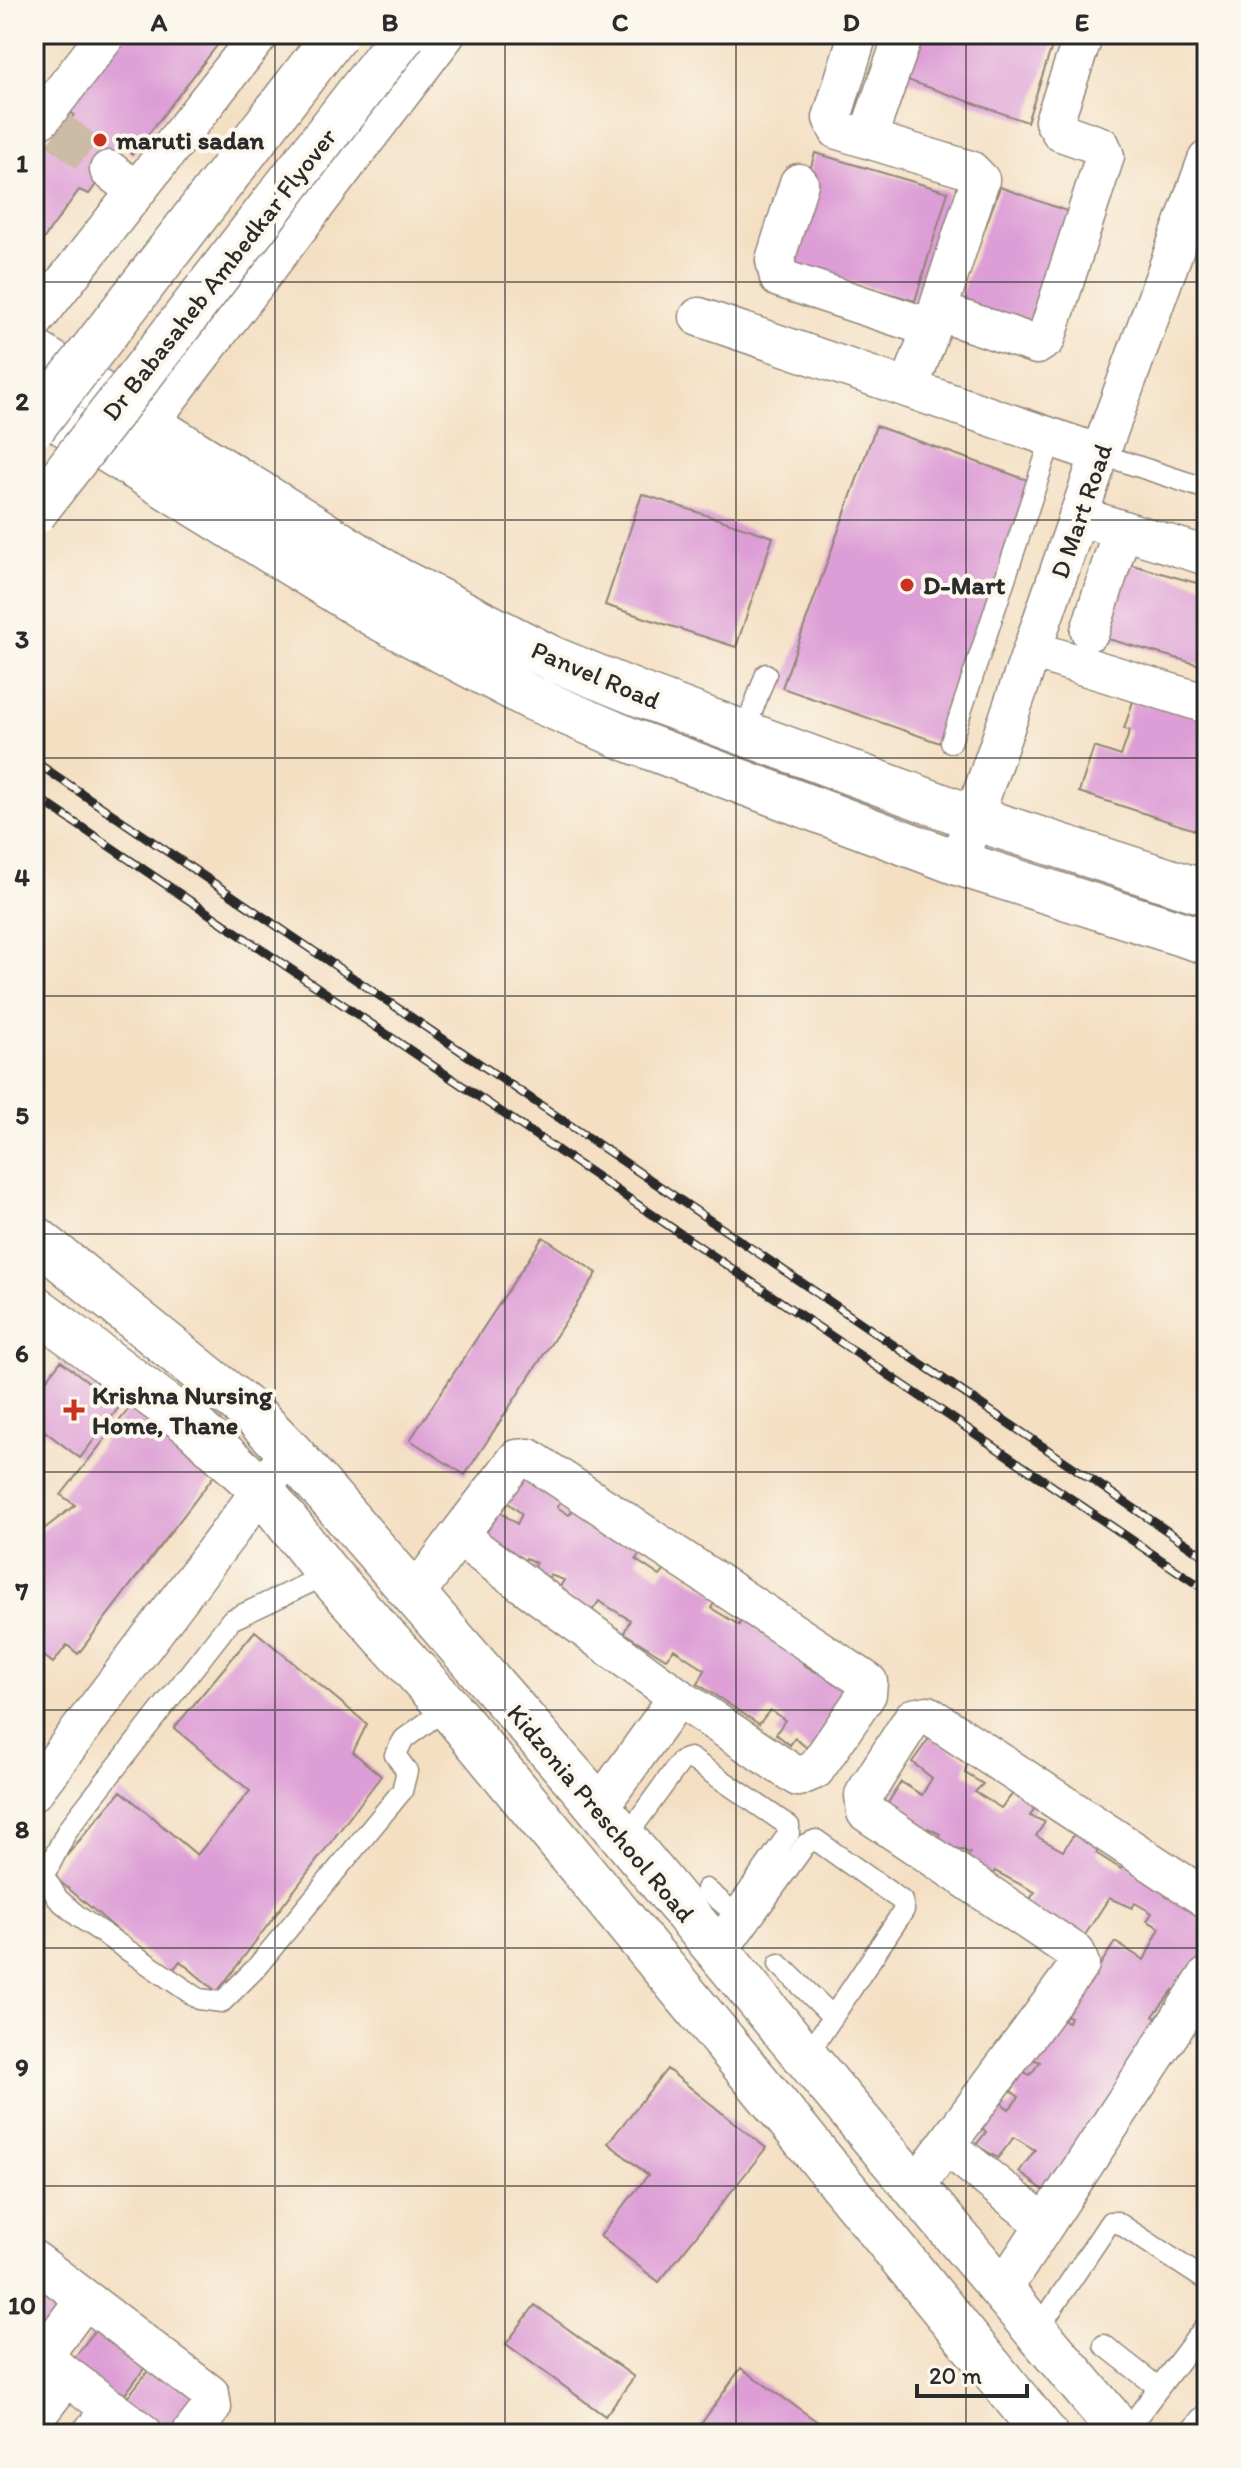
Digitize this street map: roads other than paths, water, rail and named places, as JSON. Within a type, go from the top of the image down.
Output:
[{"type":"street","points":[[45,122],[107,34]]},
{"type":"street","points":[[34,321],[123,181],[260,34]]},
{"type":"street","name":"Dr Babasaheb Ambedkar Flyover","points":[[34,426],[336,34]]},
{"type":"street","name":"Dr Babasaheb Ambedkar Flyover","points":[[34,513],[404,34]]},
{"type":"street","points":[[122,459],[446,34]]},
{"type":"street","points":[[858,34],[832,118],[838,130],[970,170],[980,180],[939,306],[946,314],[1037,345],[1046,339],[1105,156],[1101,146],[1061,132],[1054,121],[1084,34]]},
{"type":"street","points":[[867,139],[904,34]]},
{"type":"street","name":"D Mart Road","points":[[958,863],[1100,454],[1200,199],[1207,160]]},
{"type":"street","points":[[799,183],[775,260],[779,278],[934,322],[909,388]]},
{"type":"street","points":[[699,317],[1100,454]]},
{"type":"street","name":"Panvel Road","points":[[34,352],[411,586],[553,659],[974,818],[1207,893]]},
{"type":"street","name":"Panvel Road","points":[[34,405],[378,617],[532,698],[630,740],[958,863],[1207,942]]},
{"type":"street","points":[[1078,516],[1207,556]]},
{"type":"street","points":[[1090,631],[1122,530]]},
{"type":"street","points":[[1032,650],[1207,704]]},
{"type":"street","name":"Kidzonia Preschool Road","points":[[34,1237],[254,1415],[290,1452],[612,1823],[723,1938],[806,2057],[1124,2434]]},
{"type":"street","name":"Kidzonia Preschool Road","points":[[34,1307],[191,1424],[261,1489],[328,1574],[448,1707],[1045,2434]]},
{"type":"street","points":[[34,1791],[45,1752],[290,1452]]},
{"type":"street","points":[[414,1596],[458,1536],[517,1459],[529,1458],[868,1682],[867,1694],[815,1770],[798,1777],[678,1697],[458,1536]]},
{"type":"street","points":[[612,1823],[678,1697]]},
{"type":"street","points":[[915,2187],[1080,1964],[1076,1953],[866,1812],[864,1795],[913,1718],[928,1715],[1207,1899]]},
{"type":"street","points":[[1002,2290],[1207,1977]]},
{"type":"street","points":[[804,2137],[843,2102]]},
{"type":"street","points":[[946,2145],[1045,2224]]},
{"type":"street","points":[[34,2260],[210,2394],[212,2407],[191,2434]]},
{"type":"street","points":[[34,2419],[44,2363],[85,2299]]},
{"type":"street","points":[[44,2363],[101,2422],[144,2434]]},
{"type":"street","points":[[1200,2434],[1207,2425]]},
{"type":"lane","points":[[951,742],[1052,437]]},
{"type":"lane","points":[[1100,454],[1207,489]]},
{"type":"lane","points":[[744,733],[766,674]]},
{"type":"lane","points":[[328,1574],[231,1620],[68,1829],[44,1876],[58,1899],[79,1917],[199,1999],[222,2002],[255,1969],[402,1791],[407,1771],[395,1755],[404,1739],[448,1707]]},
{"type":"lane","points":[[612,1823],[681,1761],[690,1758],[789,1826],[789,1833],[723,1938]]},
{"type":"lane","points":[[723,1938],[806,1844],[816,1840],[902,1901],[904,1910],[806,2057]]},
{"type":"lane","points":[[706,1889],[723,1938]]},
{"type":"lane","points":[[779,1964],[833,2017]]},
{"type":"lane","points":[[1037,2331],[1110,2222],[1117,2222],[1207,2281]]},
{"type":"lane","points":[[1124,2434],[1207,2324]]},
{"type":"lane","points":[[1104,2345],[1159,2388]]},
{"type":"tunnel","points":[[58,130],[109,170]]},
{"type":"railway","points":[[34,761],[1207,1558]]},
{"type":"railway","points":[[34,795],[1207,1591]]},
{"type":"place","name":"maruti sadan","points":[[100,140]]},
{"type":"place","name":"D-Mart","points":[[907,585]]},
{"type":"place","name":"Krishna Nursing Home, Thane","points":[[74,1410]]}]
